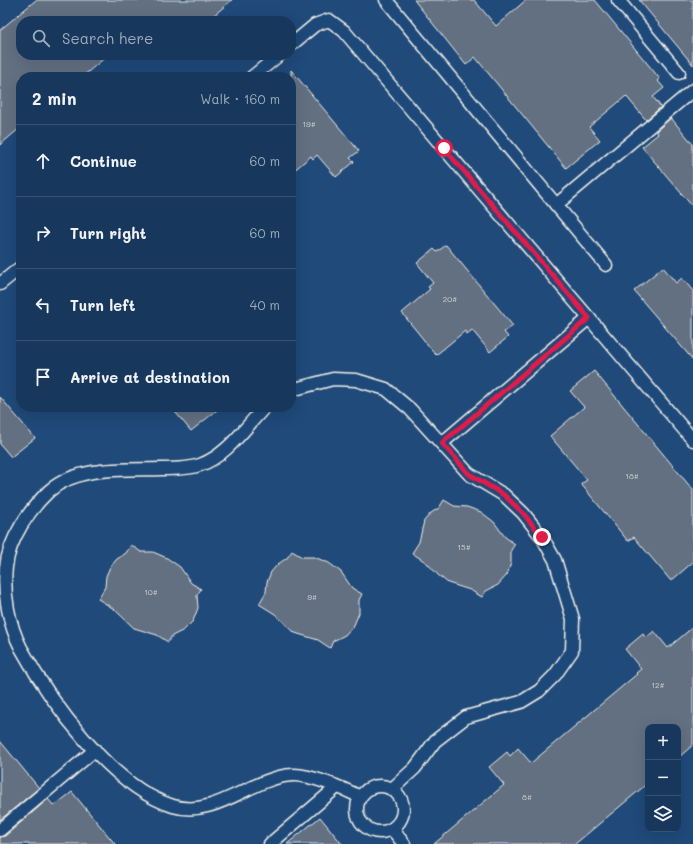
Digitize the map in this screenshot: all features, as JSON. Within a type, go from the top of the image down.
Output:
[{"type":"lane","points":[[386,0],[606,265]]},
{"type":"lane","points":[[618,0],[679,73]]},
{"type":"lane","points":[[296,41],[315,25],[329,20],[344,31],[693,440]]},
{"type":"lane","points":[[258,72],[273,60]]},
{"type":"lane","points":[[556,205],[693,90]]},
{"type":"lane","points":[[0,284],[16,271]]},
{"type":"lane","points":[[442,443],[589,318]]},
{"type":"lane","points":[[296,389],[333,379],[356,380],[386,389],[410,409],[469,474],[504,495],[523,513],[542,537],[555,560],[573,619],[572,651],[555,675],[539,691],[521,702],[466,717],[435,741],[415,768],[392,789]]},
{"type":"lane","points":[[261,412],[221,453],[199,465],[177,469],[100,470],[74,477],[51,490],[30,510],[14,540],[6,566],[6,591],[10,618],[21,647],[55,701],[95,750],[117,774],[144,794],[175,807],[199,808],[216,804],[264,781],[293,775],[306,776],[360,797]]},
{"type":"lane","points":[[0,830],[95,750]]},
{"type":"lane","points":[[380,785],[392,789],[398,793],[402,801],[404,811],[401,819],[392,829],[381,833],[372,831],[364,826],[359,819],[356,810],[360,797],[363,792],[371,787],[380,785]]},
{"type":"lane","points":[[270,844],[337,787]]},
{"type":"lane","points":[[392,829],[404,844]]},
{"type":"building","points":[[36,0],[232,0],[213,16],[17,16]]},
{"type":"building","points":[[414,0],[474,0],[496,26],[526,0],[595,0],[660,79],[658,81],[664,88],[653,97],[661,107],[646,120],[626,96],[589,127],[600,140],[566,168],[475,57],[466,65]]},
{"type":"building","points":[[639,0],[693,0],[693,65]]},
{"type":"building","points":[[16,17],[16,60],[102,60],[88,72],[16,72],[16,131],[0,145],[0,30]]},
{"type":"building","points":[[296,76],[359,151],[350,158],[354,162],[336,177],[317,155],[313,159],[311,156],[296,169]]},
{"type":"building","points":[[671,118],[693,144],[693,207],[642,147],[658,134],[656,131]]},
{"type":"building","points":[[446,245],[513,326],[504,332],[508,337],[490,352],[472,330],[467,334],[465,331],[436,355],[402,313],[430,289],[428,287],[433,283],[417,263],[434,249],[437,252]]},
{"type":"building","points":[[663,267],[676,283],[682,278],[693,291],[693,360],[634,291]]},
{"type":"building","points":[[594,371],[693,490],[693,562],[671,581],[634,537],[628,541],[581,484],[587,480],[550,436],[584,407],[570,391]]},
{"type":"building","points":[[0,397],[35,438],[11,457],[0,444]]},
{"type":"building","points":[[175,412],[215,412],[191,431]]},
{"type":"building","points":[[444,500],[454,506],[467,507],[481,512],[494,522],[505,537],[515,544],[511,550],[511,563],[507,575],[498,585],[486,591],[482,597],[470,590],[448,583],[427,563],[412,553],[419,542],[424,521],[431,513],[439,508]]},
{"type":"building","points":[[131,545],[141,552],[153,552],[167,558],[180,567],[191,583],[201,589],[197,595],[198,608],[193,621],[184,630],[172,636],[168,642],[157,635],[134,628],[114,609],[98,599],[105,587],[106,576],[110,567],[117,559],[126,553]]},
{"type":"building","points":[[292,551],[302,557],[314,557],[329,563],[341,572],[352,588],[362,594],[359,600],[359,613],[354,625],[345,635],[333,641],[330,648],[318,640],[295,633],[275,614],[259,604],[266,592],[267,582],[271,572],[278,564],[287,558]]},
{"type":"building","points":[[693,627],[693,745],[681,755],[681,724],[645,724],[645,786],[575,844],[434,844],[504,785],[489,767],[507,752],[510,756],[518,748],[531,763],[637,674],[636,673],[641,669],[625,649],[643,634],[646,638],[654,631],[668,648]]},
{"type":"building","points":[[0,741],[39,788],[0,820]]},
{"type":"building","points":[[72,792],[115,844],[0,844],[0,837],[5,836],[48,799],[54,806]]},
{"type":"building","points":[[320,817],[342,844],[287,844]]},
{"type":"route","points":[[444,148],[589,318],[442,443],[469,474],[504,495],[523,513],[542,537]]}]
